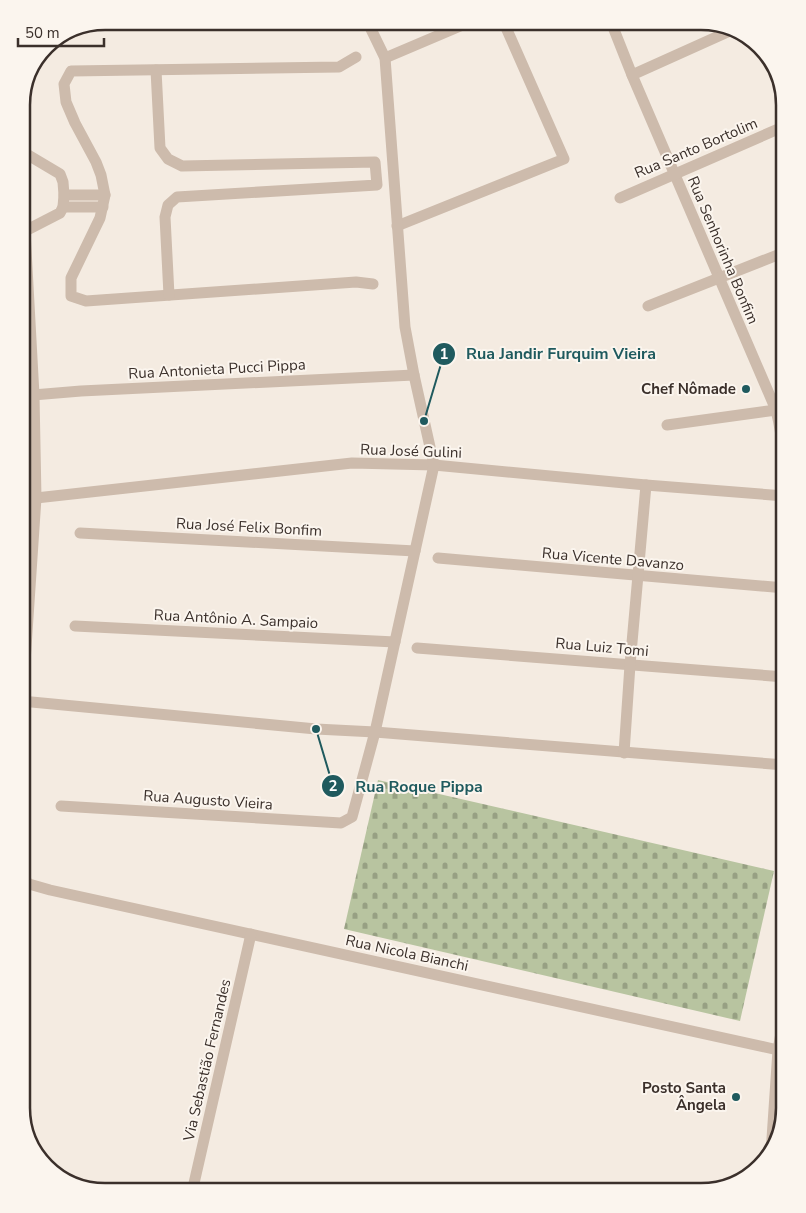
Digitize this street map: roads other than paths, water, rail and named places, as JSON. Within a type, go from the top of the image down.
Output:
[{"type":"street","points":[[371,30],[385,58],[405,327],[434,465],[375,732]]},
{"type":"street","points":[[385,58],[451,30]]},
{"type":"street","points":[[397,226],[564,159],[507,30]]},
{"type":"street","name":"Rua Senhorinha Bonfim","points":[[614,30],[776,410]]},
{"type":"street","points":[[632,75],[724,34]]},
{"type":"street","points":[[356,57],[339,67],[71,72],[64,84],[66,102],[96,162],[105,195],[100,218],[71,278],[71,296],[86,301],[356,282],[373,284]]},
{"type":"street","points":[[156,70],[160,148],[168,159],[182,166],[375,162],[377,185],[176,197],[168,205],[165,217],[169,295]]},
{"type":"street","name":"Rua Santo Bortolim","points":[[620,198],[776,130]]},
{"type":"street","points":[[30,157],[60,174],[63,182],[63,201],[60,213],[30,227]]},
{"type":"street","points":[[63,201],[105,195]]},
{"type":"street","points":[[63,201],[102,207]]},
{"type":"street","points":[[648,306],[776,256]]},
{"type":"street","points":[[30,335],[34,395],[36,498],[30,559]]},
{"type":"street","name":"Rua Antonieta Pucci Pippa","points":[[30,395],[81,391],[414,375]]},
{"type":"street","points":[[667,425],[776,410]]},
{"type":"street","name":"Rua José Gulini","points":[[36,498],[352,463],[434,465],[776,495]]},
{"type":"street","points":[[624,753],[637,576],[646,485]]},
{"type":"street","name":"Rua José Felix Bonfim","points":[[80,533],[416,551]]},
{"type":"street","name":"Rua Vicente Davanzo","points":[[438,558],[776,587]]},
{"type":"street","name":"Rua Antônio A. Sampaio","points":[[75,626],[395,642]]},
{"type":"street","name":"Rua Luiz Tomi","points":[[417,648],[776,676]]},
{"type":"street","points":[[30,702],[316,729],[375,732],[776,764]]},
{"type":"street","name":"Rua Augusto Vieira","points":[[61,806],[342,823],[352,817],[375,732]]},
{"type":"street","name":"Rua Nicola Bianchi","points":[[30,882],[250,934],[776,1050]]},
{"type":"street","name":"Via Sebastião Fernandes","points":[[194,1183],[250,934]]},
{"type":"street","points":[[773,1129],[776,1079]]},
{"type":"place","name":"Chef Nômade","points":[[746,389]]},
{"type":"place","name":"Rua Jandir Furquim Vieira","points":[[424,421]]},
{"type":"place","name":"Rua Roque Pippa","points":[[316,729]]},
{"type":"place","name":"Posto Santa Ângela","points":[[736,1097]]}]
